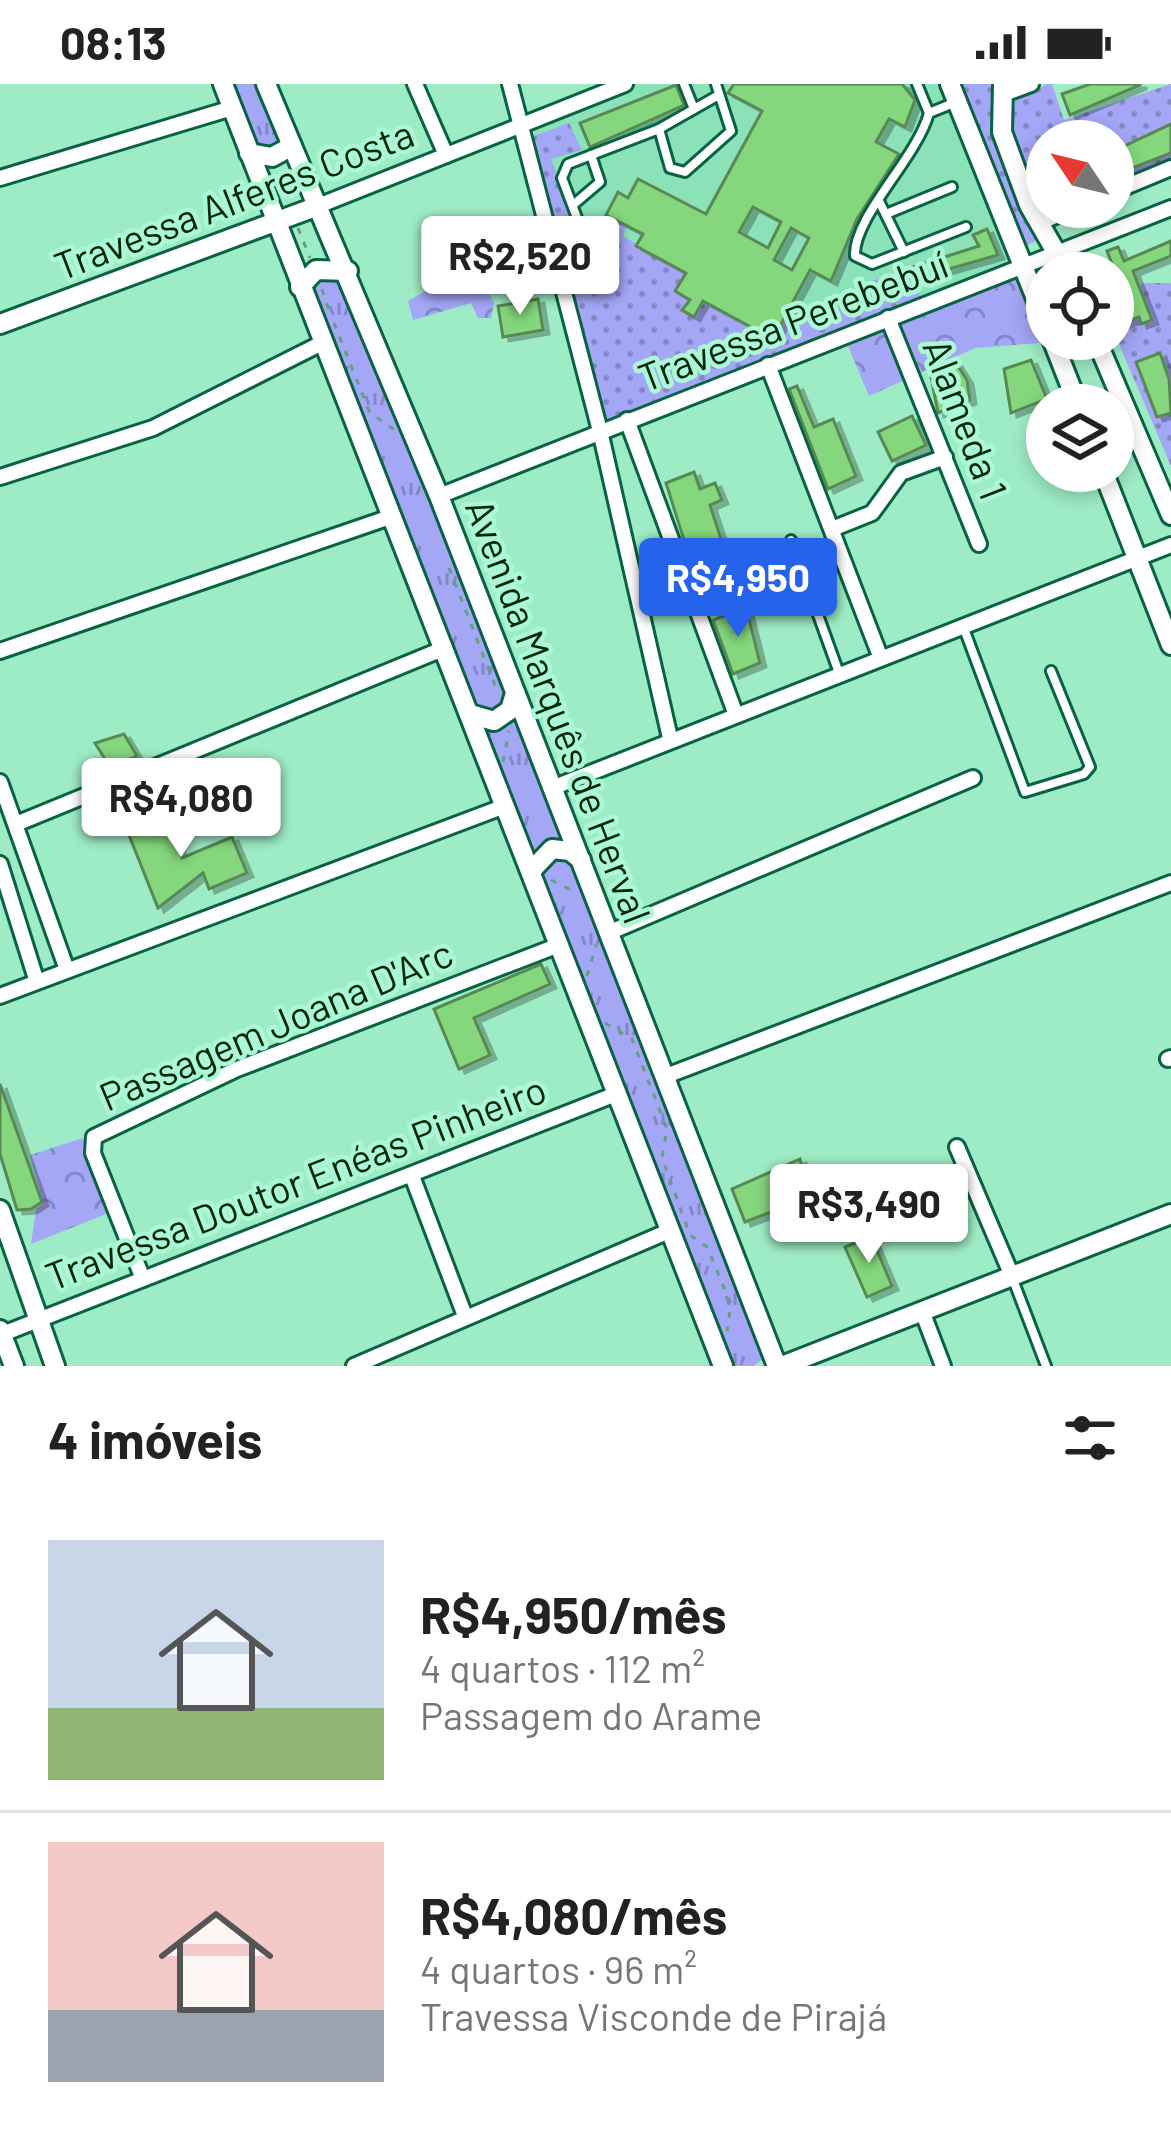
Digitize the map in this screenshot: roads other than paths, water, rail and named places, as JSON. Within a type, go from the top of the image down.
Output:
[{"type":"main road","points":[[224,84],[723,1366]]},
{"type":"main road","name":"Avenida Marquês de Herval","points":[[266,84],[439,496],[779,1366]]},
{"type":"main road","points":[[1004,89],[1002,132],[1026,187]]},
{"type":"main road","points":[[954,93],[1026,273]]},
{"type":"main road","points":[[249,153],[272,157],[292,146]]},
{"type":"main road","name":"Travessa Alferes Costa","points":[[0,324],[318,206]]},
{"type":"main road","points":[[300,287],[316,270],[348,271]]},
{"type":"main road","points":[[1105,360],[1171,515]]},
{"type":"main road","points":[[1111,492],[1171,645]]},
{"type":"main road","points":[[470,714],[483,721],[506,715],[515,693]]},
{"type":"main road","points":[[531,871],[552,849],[570,851],[581,860]]},
{"type":"main road","points":[[0,1210],[56,1366]]},
{"type":"main road","points":[[779,1366],[1171,1214]]},
{"type":"main road","points":[[1,1333],[14,1366]]},
{"type":"street","points":[[415,84],[446,155]]},
{"type":"street","points":[[510,84],[600,431],[670,738]]},
{"type":"street","name":"Travessa Alferes Costa","points":[[318,206],[521,129],[594,90],[626,84]]},
{"type":"street","points":[[1004,89],[1031,84]]},
{"type":"street","points":[[0,178],[232,108]]},
{"type":"street","points":[[1134,183],[1171,168]]},
{"type":"street","name":"Travessa Perebebuí","points":[[1087,252],[1171,208]]},
{"type":"street","name":"Travessa Perebebuí","points":[[439,496],[1024,268]]},
{"type":"street","name":"Alameda 1","points":[[888,318],[979,544]]},
{"type":"street","points":[[0,477],[153,428],[323,342]]},
{"type":"street","points":[[768,365],[880,656]]},
{"type":"street","points":[[627,420],[736,715]]},
{"type":"street","points":[[832,529],[872,513],[901,473],[945,457]]},
{"type":"street","points":[[0,651],[393,516]]},
{"type":"street","points":[[552,788],[1171,545]]},
{"type":"street","points":[[16,824],[445,648]]},
{"type":"street","points":[[608,933],[973,778]]},
{"type":"street","points":[[0,782],[68,970]]},
{"type":"street","points":[[0,996],[505,806]]},
{"type":"street","points":[[0,864],[36,979]]},
{"type":"street","points":[[666,1076],[1171,883]]},
{"type":"street","name":"Passagem Joana D'Arc","points":[[142,1279],[93,1153],[94,1137],[237,1069],[559,945]]},
{"type":"street","name":"Travessa Doutor Enéas Pinheiro","points":[[1,1333],[616,1094]]},
{"type":"street","points":[[958,1147],[1012,1276]]},
{"type":"street","points":[[412,1176],[466,1316]]},
{"type":"street","points":[[354,1366],[669,1231]]},
{"type":"street","points":[[922,1311],[944,1366]]},
{"type":"lane","points":[[684,84],[694,110]]},
{"type":"lane","points":[[659,129],[670,168],[685,172],[731,130],[716,84]]},
{"type":"lane","points":[[917,84],[928,113]]},
{"type":"lane","points":[[954,93],[928,113],[915,149],[859,236],[855,256],[872,264],[966,227]]},
{"type":"lane","points":[[580,226],[562,172],[591,155],[659,129],[717,96]]},
{"type":"lane","points":[[572,205],[600,182],[591,155]]},
{"type":"lane","points":[[886,214],[952,187]]},
{"type":"lane","points":[[880,203],[904,252]]},
{"type":"lane","points":[[791,540],[839,673]]},
{"type":"lane","points":[[962,625],[1025,792],[1084,774],[1090,767],[1051,671]]},
{"type":"lane","points":[[1012,1276],[1046,1366]]}]
